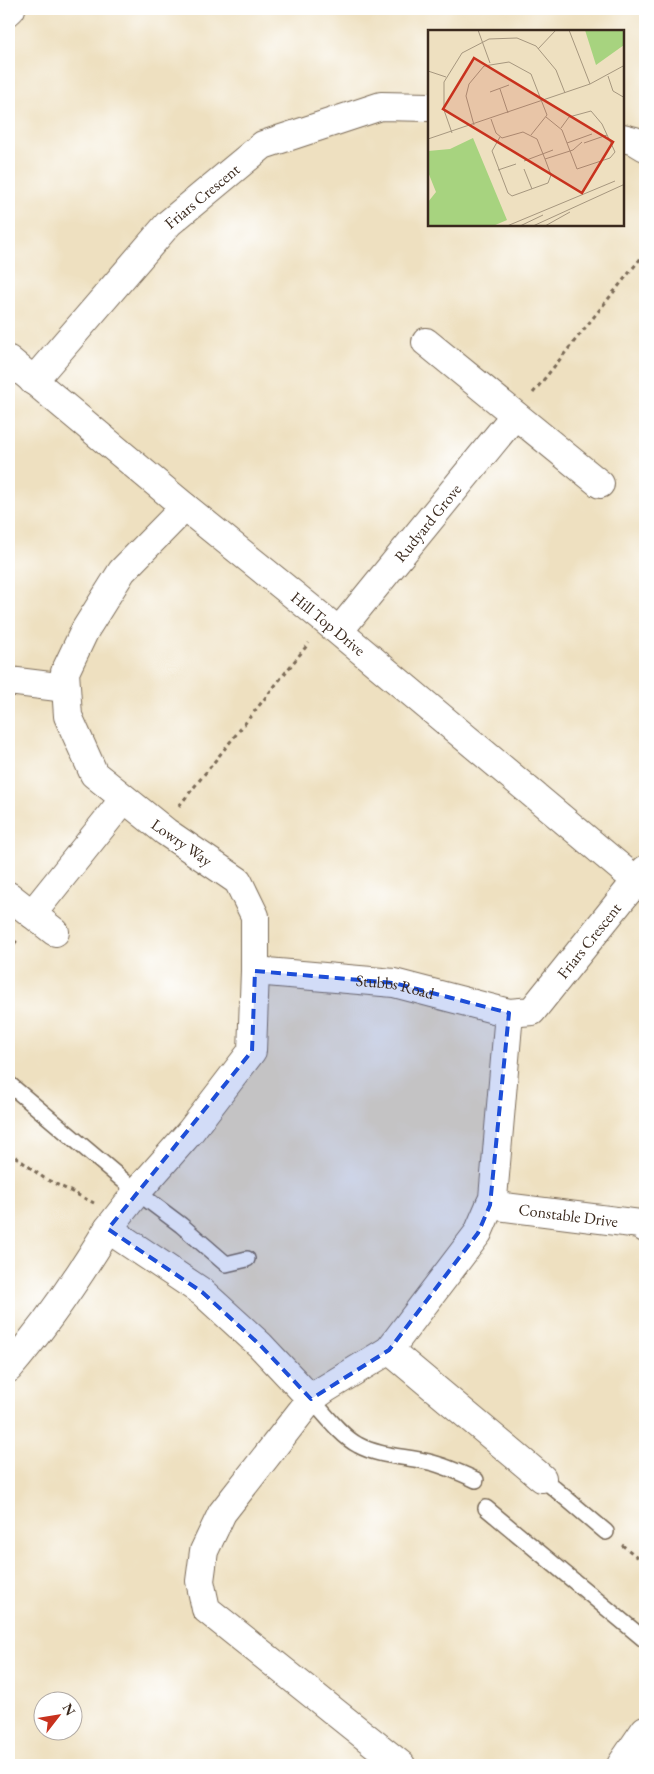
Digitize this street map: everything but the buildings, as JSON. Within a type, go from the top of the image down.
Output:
[{"type":"street","name":"Friars Crescent","points":[[33,380],[169,223],[263,145],[381,106],[428,107]]},
{"type":"street","points":[[624,138],[635,141],[645,147]]},
{"type":"street","points":[[426,342],[600,484]]},
{"type":"street","name":"Hill Top Drive","points":[[9,360],[185,507],[642,879]]},
{"type":"street","name":"Rudyard Grove","points":[[332,626],[515,415]]},
{"type":"street","name":"Lowry Way","points":[[9,1368],[28,1346],[78,1278],[108,1229],[137,1192],[190,1132],[252,1052],[255,916],[238,881],[161,828],[94,774],[68,716],[65,672],[84,630],[122,571],[185,507]]},
{"type":"street","points":[[9,681],[66,688]]},
{"type":"street","points":[[32,914],[124,799]]},
{"type":"street","name":"Friars Crescent","points":[[520,1012],[642,879]]},
{"type":"street","points":[[9,896],[55,932]]},
{"type":"street","name":"Stubbs Road","points":[[255,971],[394,983],[520,1012]]},
{"type":"street","points":[[402,1765],[206,1609],[200,1581],[204,1551],[222,1513],[311,1400],[389,1350],[478,1233],[493,1198],[520,1012]]},
{"type":"street","name":"Constable Drive","points":[[490,1205],[640,1224],[645,1228]]},
{"type":"street","points":[[108,1229],[202,1292],[260,1344],[311,1400]]},
{"type":"street","points":[[389,1350],[542,1478]]},
{"type":"street","points":[[621,1765],[645,1730]]},
{"type":"lane","points":[[9,1084],[137,1192],[181,1224],[226,1264],[247,1259]]},
{"type":"lane","points":[[311,1400],[357,1445],[378,1452],[430,1462],[476,1480]]},
{"type":"lane","points":[[542,1478],[606,1532]]},
{"type":"lane","points":[[486,1508],[645,1640]]},
{"type":"path","points":[[515,415],[645,253]]},
{"type":"path","points":[[161,828],[332,626]]},
{"type":"path","points":[[606,1532],[645,1563]]},
{"type":"highlighted area","points":[[255,971],[394,983],[509,1013],[490,1205],[478,1233],[389,1350],[311,1399],[260,1345],[202,1292],[108,1229],[252,1051]]}]
